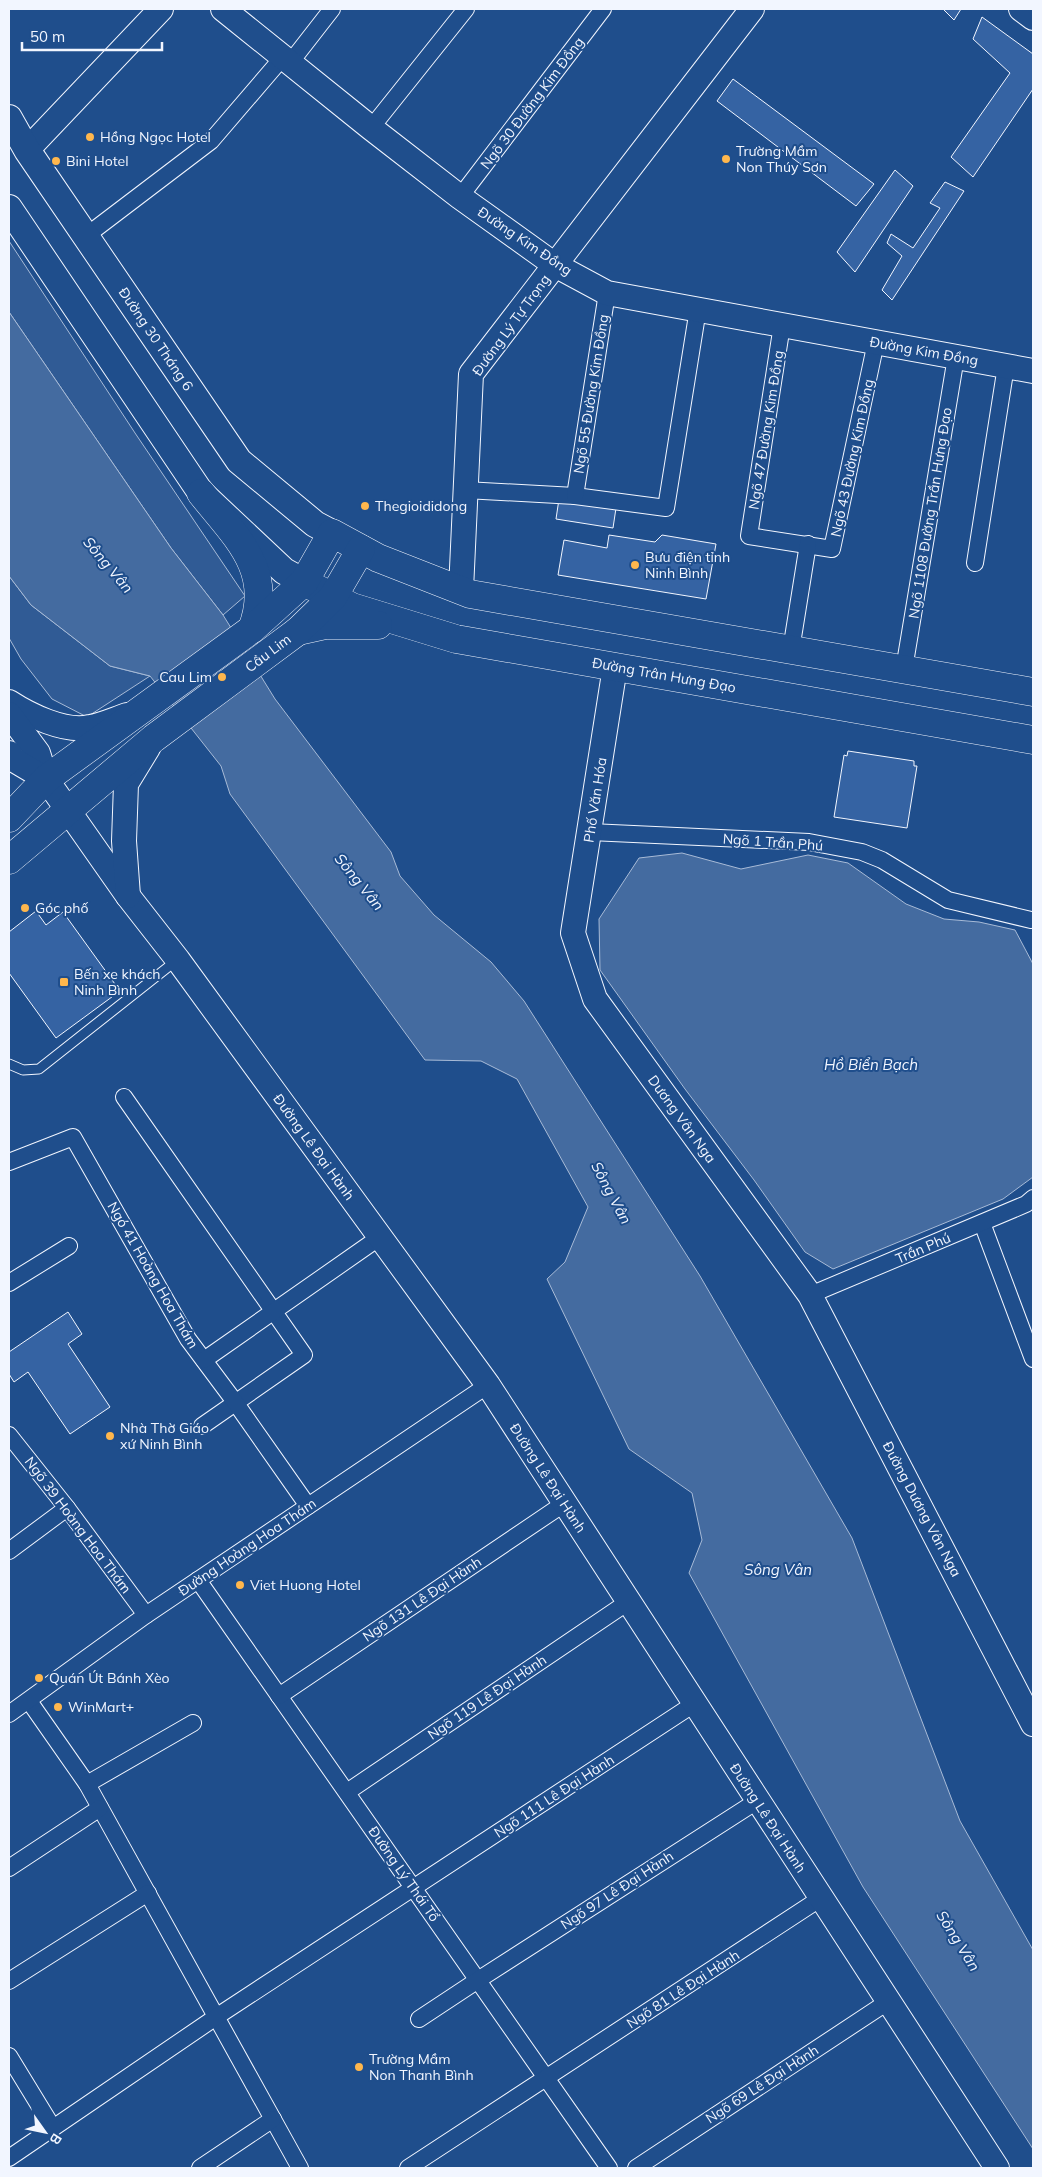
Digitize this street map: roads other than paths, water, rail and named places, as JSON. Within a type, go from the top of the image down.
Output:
[{"type":"highway","points":[[201,493],[247,552],[258,578],[257,616],[252,629]]},
{"type":"highway","points":[[332,533],[378,558],[470,594],[1033,692]]},
{"type":"highway","name":"Cầu Lim","points":[[9,818],[46,779],[252,629],[304,582],[332,533]]},
{"type":"highway","name":"Cầu Lim","points":[[9,860],[154,738],[298,631],[333,598],[361,548]]},
{"type":"highway","name":"Đường Trân Hưng Đạo","points":[[304,582],[352,607],[456,639],[1033,740]]},
{"type":"highway","points":[[298,631],[325,624],[370,623],[456,639]]},
{"type":"main road","name":"Đường 30 Tháng 6","points":[[9,118],[18,156],[86,236],[239,461],[315,524],[332,533]]},
{"type":"main road","points":[[9,208],[201,493],[284,571],[304,582]]},
{"type":"street","points":[[18,156],[161,9]]},
{"type":"street","name":"Đường Kim Đồng","points":[[223,9],[460,197],[556,265],[607,292],[1033,371]]},
{"type":"street","points":[[86,236],[211,141],[332,9]]},
{"type":"street","points":[[371,128],[466,9]]},
{"type":"street","name":"Ngõ 30 Đường Kim Đồng","points":[[460,197],[603,9]]},
{"type":"street","name":"Đường Lý Tự Trọng","points":[[460,590],[471,374],[752,9]]},
{"type":"street","points":[[1021,9],[1033,18]]},
{"type":"street","name":"Ngõ 55 Đường Kim Đồng","points":[[576,496],[607,292]]},
{"type":"street","points":[[465,490],[576,496],[666,508],[698,309]]},
{"type":"street","name":"Ngõ 47 Đường Kim Đồng","points":[[782,324],[749,536],[808,544]]},
{"type":"street","name":"Ngõ 43 Đường Kim Đồng","points":[[808,544],[832,549],[876,342]]},
{"type":"street","name":"Ngõ 1108 Đường Trần Hưng Đạo","points":[[904,670],[956,356]]},
{"type":"street","points":[[975,563],[1006,366]]},
{"type":"street","points":[[791,650],[808,544]]},
{"type":"street","name":"Phố Văn Hóa","points":[[573,933],[615,667]]},
{"type":"street","points":[[9,702],[40,720],[81,728],[88,728],[136,712]]},
{"type":"street","points":[[9,714],[38,753],[46,779]]},
{"type":"street","points":[[128,896],[124,841],[126,784],[154,738]]},
{"type":"street","points":[[9,753],[14,760],[46,779]]},
{"type":"street","name":"Đường Lê Đại Hành","points":[[46,779],[128,896],[178,960],[488,1385],[997,2168]]},
{"type":"street","name":"Ngõ 1 Trần Phú","points":[[590,832],[809,842],[853,850],[882,860],[948,900],[1033,919]]},
{"type":"street","name":"Dương Vân Nga","points":[[573,933],[595,999],[810,1296]]},
{"type":"street","points":[[124,1097],[304,1355],[202,1426]]},
{"type":"street","name":"Ngó 41 Hoàng Hoa Thám","points":[[9,1162],[73,1137],[188,1339],[308,1506]]},
{"type":"street","name":"Trần Phú","points":[[810,1296],[1026,1204],[1033,1198]]},
{"type":"street","points":[[982,1223],[1033,1359]]},
{"type":"street","points":[[204,1360],[380,1237]]},
{"type":"street","points":[[9,1283],[69,1246]]},
{"type":"street","name":"Đường Dương Vân Nga","points":[[810,1296],[1033,1724]]},
{"type":"street","name":"Đường Hoàng Hoa Thám","points":[[10,1711],[29,1701],[146,1615],[488,1385]]},
{"type":"street","name":"Ngõ 39 Hoàng Hoa Thám","points":[[9,1435],[67,1508],[146,1615]]},
{"type":"street","name":"Ngõ 131 Lê Đại Hành","points":[[279,1696],[565,1503]]},
{"type":"street","points":[[9,1552],[67,1508]]},
{"type":"street","name":"Đường Lý Thái Tổ","points":[[198,1580],[609,2168]]},
{"type":"street","name":"Ngõ 119 Lê Đại Hành","points":[[346,1792],[628,1602]]},
{"type":"street","points":[[29,1701],[87,1784],[300,2168]]},
{"type":"street","name":"Ngõ 111 Lê Đại Hành","points":[[9,2158],[216,2017],[694,1704]]},
{"type":"street","points":[[87,1784],[193,1722]]},
{"type":"street","name":"Ngõ 97 Lê Đại Hành","points":[[419,2020],[757,1801]]},
{"type":"street","points":[[9,1868],[100,1808]]},
{"type":"street","points":[[9,1981],[148,1894]]},
{"type":"street","name":"Ngõ 81 Lê Đại Hành","points":[[408,2168],[821,1898]]},
{"type":"street","name":"Ngõ 69 Lê Đại Hành","points":[[636,2168],[889,2001]]},
{"type":"street","points":[[9,2056],[54,2128]]},
{"type":"street","points":[[200,2168],[273,2119]]},
{"type":"lane","points":[[9,1064],[23,1070],[39,1069],[178,960]]},
{"type":"water","name":"Sông Vân","points":[[9,312],[171,548],[223,615],[275,699],[391,852],[400,876],[434,915],[491,962],[524,1001],[700,1276],[852,1538],[960,1821],[1033,1950],[1033,2149],[863,1887],[689,1573],[702,1540],[692,1493],[629,1449],[547,1279],[565,1262],[588,1207],[517,1079],[481,1061],[425,1060],[230,794],[221,766],[150,676],[110,666],[31,605],[9,576]]},
{"type":"water","name":"Hồ Biển Bạch","points":[[682,853],[741,869],[808,855],[848,863],[906,904],[944,919],[979,922],[1015,930],[1033,964],[1033,1177],[1003,1199],[833,1269],[805,1252],[600,970],[599,919],[639,858]]},
{"type":"place","name":"Hồng Ngọc Hotel","points":[[90,137]]},
{"type":"place","name":"Trường Mầm Non Thúy Sơn","points":[[726,159]]},
{"type":"place","name":"Bini Hotel","points":[[56,161]]},
{"type":"place","name":"Thegioididong","points":[[365,506]]},
{"type":"place","name":"Bưu điện tỉnh Ninh Bình","points":[[635,565]]},
{"type":"place","name":"Cau Lim","points":[[222,677]]},
{"type":"place","name":"Góc phố","points":[[25,908]]},
{"type":"place","name":"Bến xe khách Ninh Bình","points":[[64,982]]},
{"type":"place","name":"Nhà Thờ Giáo xứ Ninh Bình","points":[[110,1436]]},
{"type":"place","name":"Viet Huong Hotel","points":[[240,1585]]},
{"type":"place","name":"Quán Út Bánh Xèo","points":[[39,1678]]},
{"type":"place","name":"WinMart+","points":[[58,1707]]},
{"type":"place","name":"Trường Mầm Non Thanh Bình","points":[[359,2067]]}]
